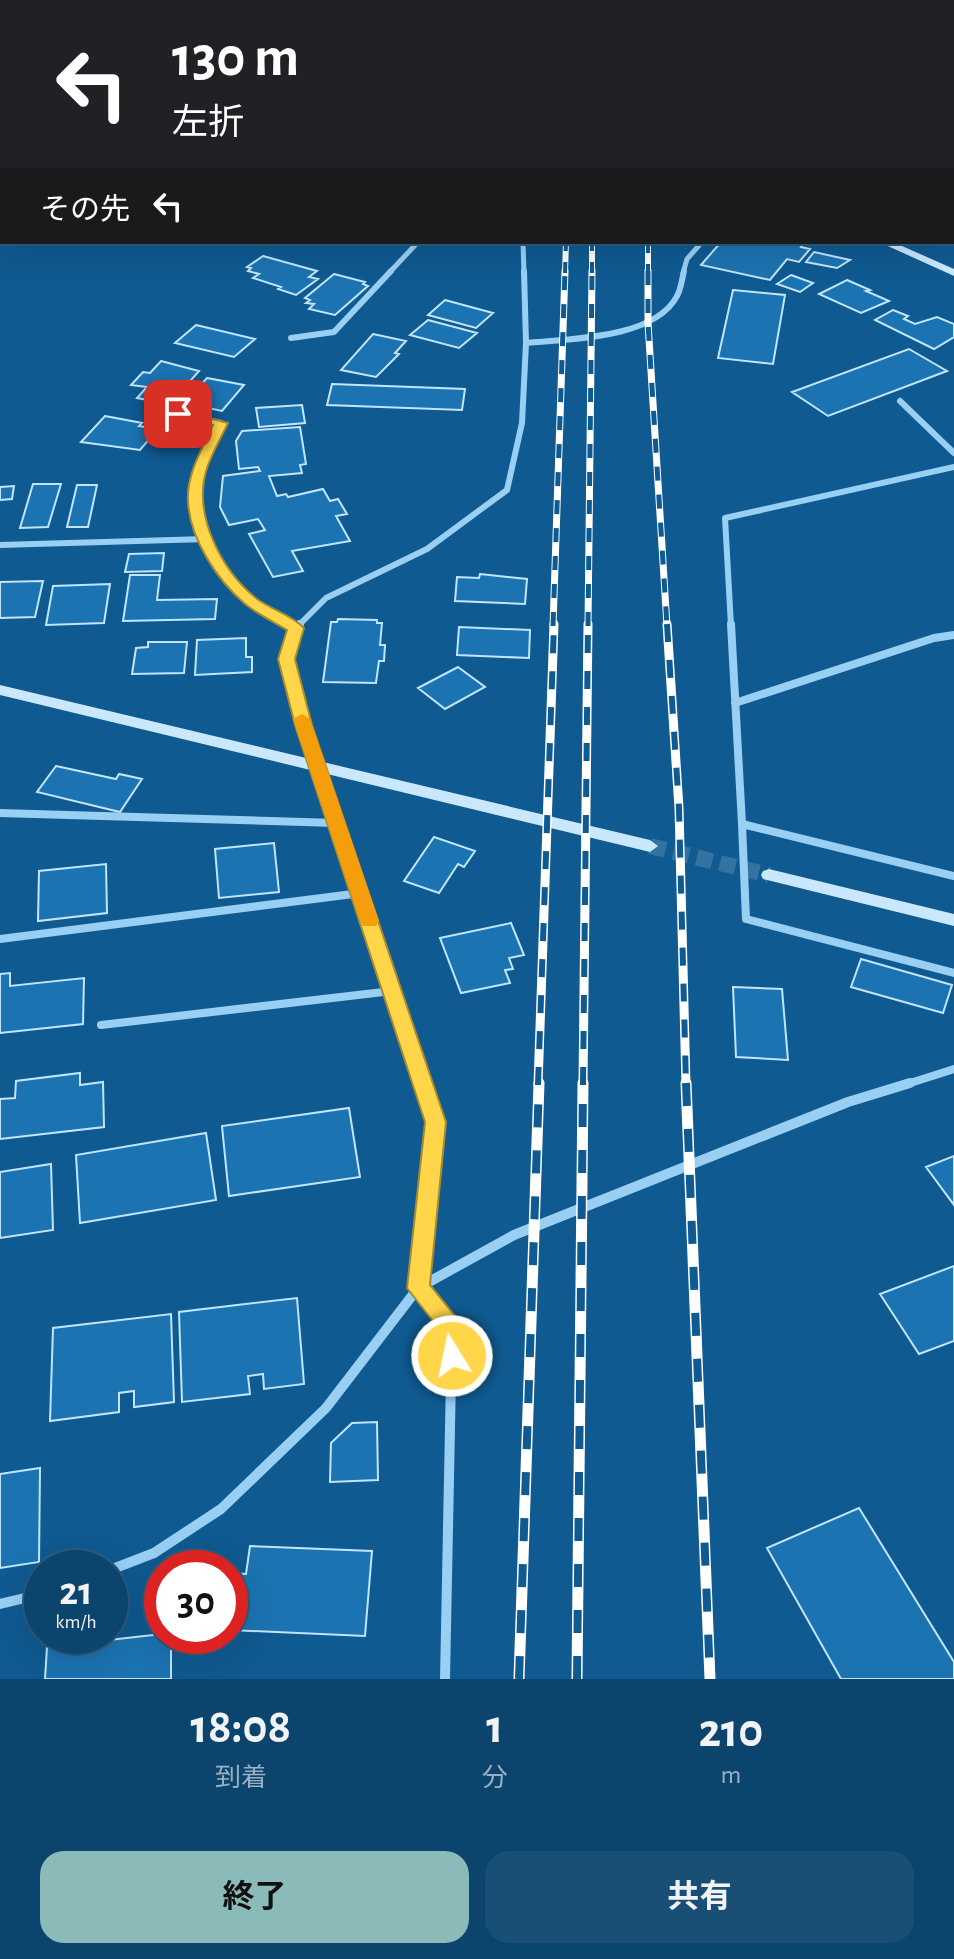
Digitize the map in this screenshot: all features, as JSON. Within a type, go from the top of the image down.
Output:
[{"type":"street","points":[[291,338],[334,332],[416,244]]},
{"type":"street","points":[[445,1679],[452,1327],[418,1288],[435,1122],[303,725],[287,659],[296,628],[326,598],[427,549],[507,490],[522,423],[526,343],[523,244]]},
{"type":"street","points":[[526,343],[614,334],[648,323],[677,297],[687,259],[700,244]]},
{"type":"street","points":[[889,244],[954,273]]},
{"type":"street","points":[[900,401],[954,453]]},
{"type":"street","points":[[178,414],[221,423],[200,469],[195,501],[201,531],[221,568],[251,601],[296,628]]},
{"type":"street","points":[[954,467],[725,518],[746,919],[954,973]]},
{"type":"street","points":[[0,545],[206,539]]},
{"type":"street","points":[[735,703],[934,638],[954,635]]},
{"type":"street","points":[[0,690],[650,846]]},
{"type":"street","points":[[0,813],[336,823]]},
{"type":"street","points":[[742,824],[954,876]]},
{"type":"street","points":[[769,875],[954,920]]},
{"type":"street","points":[[0,939],[361,893]]},
{"type":"street","points":[[101,1025],[392,991]]},
{"type":"street","points":[[128,1563],[154,1553],[221,1509],[326,1408],[418,1288],[514,1235],[848,1102],[954,1069]]},
{"type":"street","points":[[0,1604],[24,1598]]},
{"type":"building","points":[[719,244],[803,244],[801,247],[810,249],[799,262],[787,259],[770,280],[701,265]]},
{"type":"building","points":[[814,252],[850,260],[837,268],[806,262]]},
{"type":"building","points":[[263,256],[317,271],[309,277],[318,279],[296,295],[278,289],[281,287],[253,278],[259,274],[248,271],[251,268],[247,267]]},
{"type":"building","points":[[334,274],[365,282],[363,284],[368,286],[335,315],[309,309],[314,304],[306,303],[310,300],[305,298]]},
{"type":"building","points":[[791,275],[813,283],[800,292],[777,284]]},
{"type":"building","points":[[847,280],[889,301],[861,313],[819,294]]},
{"type":"building","points":[[733,290],[785,295],[773,364],[718,358]]},
{"type":"building","points":[[445,300],[493,313],[476,328],[428,315]]},
{"type":"building","points":[[893,310],[908,316],[904,319],[915,324],[937,317],[954,324],[954,337],[934,349],[875,320]]},
{"type":"building","points":[[428,320],[477,333],[459,348],[410,335]]},
{"type":"building","points":[[196,325],[255,339],[234,357],[175,343]]},
{"type":"building","points":[[373,334],[406,341],[395,353],[399,354],[376,377],[341,370]]},
{"type":"building","points":[[909,349],[947,371],[828,416],[792,392]]},
{"type":"building","points":[[161,361],[199,371],[170,404],[137,398],[147,387],[131,385],[143,372],[150,373]]},
{"type":"building","points":[[207,378],[244,385],[222,411],[184,403]]},
{"type":"building","points":[[332,384],[465,389],[462,410],[327,405]]},
{"type":"building","points":[[302,405],[305,423],[259,427],[256,408]]},
{"type":"building","points":[[105,416],[158,429],[140,450],[81,442]]},
{"type":"building","points":[[300,427],[306,464],[300,465],[302,473],[269,476],[277,496],[286,494],[288,497],[323,489],[330,501],[338,499],[347,514],[336,516],[350,541],[292,551],[303,571],[273,577],[249,534],[265,530],[258,519],[229,525],[220,507],[223,476],[260,471],[258,467],[239,469],[236,441],[242,431]]},
{"type":"building","points":[[33,484],[61,484],[48,527],[20,528]]},
{"type":"building","points":[[77,485],[97,485],[88,527],[67,527]]},
{"type":"building","points":[[14,486],[12,499],[0,500],[0,487]]},
{"type":"building","points":[[164,553],[162,571],[125,572],[129,554]]},
{"type":"building","points":[[480,574],[527,579],[525,604],[455,601],[457,577],[479,578]]},
{"type":"building","points":[[130,575],[160,575],[157,600],[217,599],[215,619],[123,621]]},
{"type":"building","points":[[43,581],[35,617],[0,618],[0,582]]},
{"type":"building","points":[[110,584],[104,623],[46,625],[53,586]]},
{"type":"building","points":[[338,619],[377,620],[377,623],[382,623],[380,645],[385,645],[384,661],[379,661],[376,683],[323,682],[331,622]]},
{"type":"building","points":[[459,627],[530,630],[529,658],[457,655]]},
{"type":"building","points":[[246,638],[246,657],[252,657],[252,672],[195,675],[197,640]]},
{"type":"building","points":[[148,642],[187,642],[184,673],[132,674],[136,648],[148,647]]},
{"type":"building","points":[[458,667],[485,687],[445,709],[418,688]]},
{"type":"building","points":[[56,766],[116,779],[119,774],[142,779],[120,812],[37,792]]},
{"type":"building","points":[[434,837],[475,851],[464,867],[458,864],[439,893],[404,881]]},
{"type":"building","points":[[274,843],[279,892],[219,898],[215,849]]},
{"type":"building","points":[[106,864],[107,913],[38,921],[39,871]]},
{"type":"building","points":[[511,923],[524,955],[509,958],[513,969],[505,970],[510,983],[461,993],[440,938]]},
{"type":"building","points":[[861,959],[952,985],[943,1013],[851,987]]},
{"type":"building","points":[[10,973],[10,986],[84,978],[83,1024],[0,1033],[0,974]]},
{"type":"building","points":[[733,987],[782,989],[788,1060],[736,1057]]},
{"type":"building","points":[[80,1073],[80,1085],[103,1082],[104,1127],[0,1139],[0,1099],[15,1098],[16,1081]]},
{"type":"building","points":[[349,1108],[360,1177],[229,1196],[222,1126]]},
{"type":"building","points":[[206,1133],[216,1200],[80,1223],[76,1155]]},
{"type":"building","points":[[954,1156],[954,1205],[926,1167]]},
{"type":"building","points":[[51,1164],[53,1230],[0,1238],[0,1172]]},
{"type":"building","points":[[954,1266],[954,1341],[919,1354],[880,1294]]},
{"type":"building","points":[[297,1298],[304,1384],[264,1389],[263,1374],[248,1376],[250,1394],[182,1402],[179,1312]]},
{"type":"building","points":[[171,1314],[174,1402],[134,1407],[134,1391],[119,1393],[119,1412],[50,1421],[53,1328]]},
{"type":"building","points":[[377,1422],[378,1480],[330,1482],[331,1443],[352,1423]]},
{"type":"building","points":[[40,1468],[39,1550],[24,1550],[24,1564],[0,1568],[0,1474]]},
{"type":"building","points":[[859,1508],[954,1662],[954,1679],[841,1679],[767,1548]]},
{"type":"building","points":[[250,1546],[372,1551],[365,1636],[248,1631]]},
{"type":"building","points":[[144,1636],[144,1654],[171,1654],[171,1679],[45,1679],[47,1654],[128,1654],[128,1638]]},
{"type":"tunnel","points":[[650,846],[769,875]]},
{"type":"railway","points":[[565,273],[566,244]]},
{"type":"railway","points":[[592,244],[592,271]]},
{"type":"railway","points":[[648,244],[648,323],[667,626]]},
{"type":"railway","points":[[553,626],[565,271]]},
{"type":"railway","points":[[588,626],[592,271]]},
{"type":"railway","points":[[538,1085],[554,624]]},
{"type":"railway","points":[[583,1085],[588,624]]},
{"type":"railway","points":[[667,624],[679,808],[686,1085]]},
{"type":"railway","points":[[519,1679],[539,1083]]},
{"type":"railway","points":[[577,1679],[583,1083]]},
{"type":"railway","points":[[686,1083],[710,1679]]},
{"type":"slow traffic","points":[[302,719],[369,921]]},
{"type":"route","points":[[178,414],[221,423],[200,469],[195,501],[201,531],[221,568],[251,601],[296,628],[287,659],[303,725],[435,1122],[418,1288],[452,1327],[452,1356]]}]
